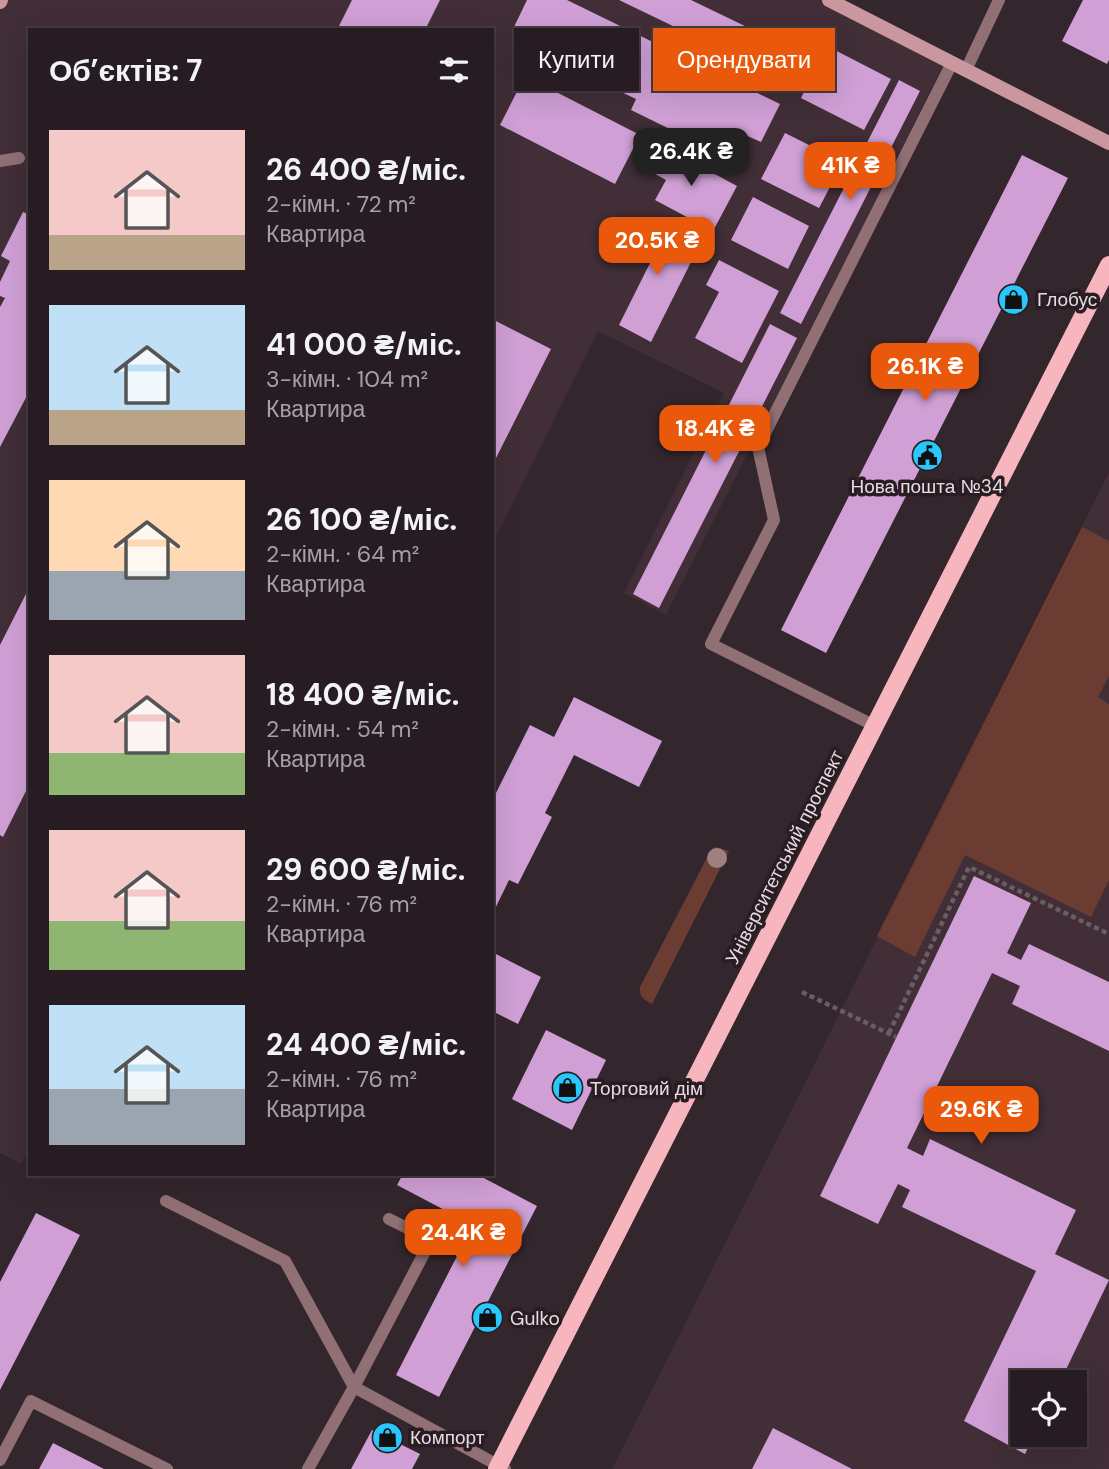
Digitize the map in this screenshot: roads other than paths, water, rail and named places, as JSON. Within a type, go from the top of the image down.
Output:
[{"type":"main road","name":"Університетський проспект","points":[[501,1468],[1109,265]]},
{"type":"street","points":[[829,0],[1109,143]]},
{"type":"lane","points":[[966,70],[999,0]]},
{"type":"lane","points":[[875,726],[711,644],[774,520],[758,447],[952,63]]},
{"type":"lane","points":[[0,161],[19,158]]},
{"type":"lane","points":[[166,1201],[285,1261],[354,1387],[501,1468]]},
{"type":"lane","points":[[309,1469],[431,1240],[389,1219]]},
{"type":"lane","points":[[0,1460],[31,1401],[167,1469]]},
{"type":"place","name":"Глобус","points":[[1014,299]]},
{"type":"place","name":"Нова пошта №34","points":[[927,455]]},
{"type":"place","name":"Торговий дім","points":[[567,1088]]},
{"type":"place","name":"Gulko","points":[[487,1318]]},
{"type":"place","name":"Компорт","points":[[387,1437]]}]
